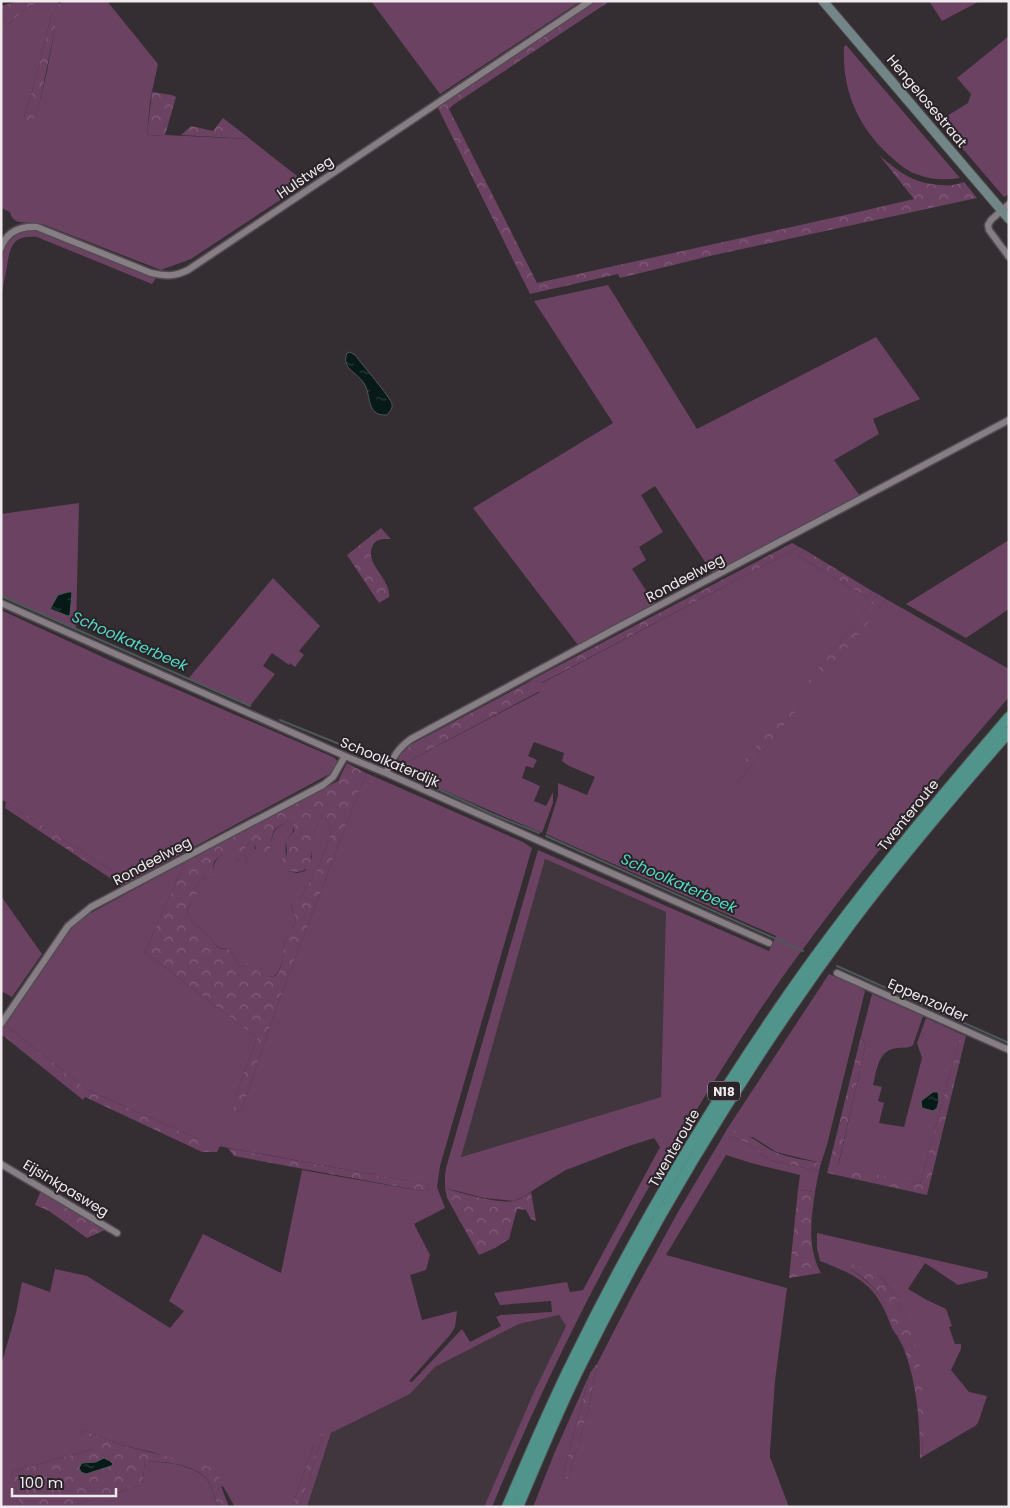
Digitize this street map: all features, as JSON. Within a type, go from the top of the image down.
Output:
[{"type":"highway","name":"Twenteroute","points":[[507,1507],[573,1359],[628,1254],[710,1112],[783,1002],[843,919],[930,809],[1009,717]]},
{"type":"highway","name":"Twenteroute","points":[[518,1507],[579,1368],[632,1266],[682,1178],[734,1093],[851,924],[937,814],[1009,732]]},
{"type":"main road","name":"Hengelosestraat","points":[[823,1],[1005,207],[1009,219]]},
{"type":"street","name":"Hulstweg","points":[[1,248],[5,239],[13,232],[22,228],[37,228],[151,272],[162,275],[178,275],[213,254],[590,1]]},
{"type":"street","points":[[1005,207],[988,225],[989,230],[1009,257]]},
{"type":"street","name":"Rondeelweg","points":[[386,773],[398,750],[410,740],[622,625],[1009,420]]},
{"type":"street","name":"Schoolkaterdijk","points":[[1,604],[769,943]]},
{"type":"street","name":"Rondeelweg","points":[[1,1024],[68,926],[82,913],[323,785],[333,777],[345,756]]},
{"type":"street","name":"Eppenzolder","points":[[837,973],[1009,1050]]},
{"type":"street","name":"Eijsinkpasweg","points":[[1,1164],[117,1233]]},
{"type":"shaded area","points":[[545,859],[667,912],[661,1097],[460,1157]]},
{"type":"shaded area","points":[[559,1315],[566,1326],[533,1394],[484,1507],[307,1507],[331,1433],[410,1394],[435,1367],[519,1324]]},
{"type":"green space","points":[[19,1],[42,1],[26,8],[8,25],[1,6]]},
{"type":"green space","points":[[42,1],[56,1],[60,4],[62,1],[107,1],[158,64],[150,101],[147,136],[165,135],[250,139],[306,183],[191,259],[161,270],[45,225],[13,219],[10,212],[1,208],[1,10],[8,25],[26,8]],"holes":[[[59,6],[47,71],[31,128],[24,117],[36,78],[51,16]]]},
{"type":"green space","points":[[371,1],[581,1],[440,94]]},
{"type":"green space","points":[[595,1],[610,1],[449,109],[537,283],[914,199],[879,155],[900,172],[915,180],[947,185],[964,182],[977,198],[710,256],[620,278],[618,274],[530,294],[437,106]]},
{"type":"green space","points":[[929,1],[980,1],[942,21]]},
{"type":"green space","points":[[60,4],[40,101],[31,129],[24,117],[36,78],[51,16]]},
{"type":"green space","points":[[1009,36],[1009,194],[1004,197],[939,121],[968,103],[971,94],[957,78]]},
{"type":"green space","points":[[846,45],[960,178],[934,179],[915,174],[900,165],[879,145],[861,120],[849,93],[844,63],[844,47]]},
{"type":"green space","points":[[152,92],[176,97],[165,135],[147,136]]},
{"type":"green space","points":[[223,118],[250,139],[181,135],[191,126],[213,131]]},
{"type":"green space","points":[[28,228],[43,232],[156,278],[152,284],[37,237],[29,237],[18,240],[11,248],[1,298],[1,267],[5,244],[11,236]]},
{"type":"green space","points":[[608,285],[697,429],[876,337],[920,399],[873,419],[879,434],[834,460],[860,496],[714,573],[655,486],[641,495],[663,532],[639,547],[646,560],[632,569],[655,604],[578,645],[473,508],[613,423],[534,301]]},
{"type":"green space","points":[[79,503],[76,629],[1,596],[1,514]]},
{"type":"green space","points":[[381,528],[391,539],[376,541],[371,552],[374,565],[388,590],[389,597],[379,603],[347,555]]},
{"type":"green space","points":[[1009,540],[1009,609],[966,638],[906,604]]},
{"type":"green space","points":[[792,543],[799,547],[541,683],[533,679]]},
{"type":"green space","points":[[799,547],[805,550],[797,555],[868,598],[872,591],[878,594],[732,778],[739,781],[886,599],[1009,669],[1009,697],[854,881],[790,967],[729,1057],[636,1209],[591,1293],[549,1378],[492,1507],[484,1507],[533,1394],[566,1326],[559,1315],[519,1324],[435,1367],[410,1394],[331,1433],[307,1507],[300,1507],[323,1434],[314,1444],[292,1507],[235,1507],[216,1474],[152,1452],[121,1445],[84,1430],[80,1435],[93,1444],[93,1449],[14,1471],[12,1473],[20,1507],[1,1507],[1,1366],[16,1313],[22,1282],[50,1292],[55,1269],[87,1276],[170,1328],[184,1311],[169,1301],[203,1234],[281,1273],[302,1170],[422,1191],[436,1186],[218,1146],[198,1139],[88,1090],[4,1024],[71,926],[78,920],[185,862],[145,952],[257,1038],[235,1097],[234,1114],[241,1109],[245,1100],[280,998],[366,773],[523,842],[532,848],[440,1166],[437,1187],[445,1208],[414,1224],[430,1255],[426,1270],[410,1275],[422,1320],[457,1311],[455,1327],[409,1381],[412,1382],[462,1329],[470,1342],[501,1326],[496,1317],[501,1315],[552,1312],[551,1301],[500,1305],[494,1293],[567,1282],[570,1292],[583,1290],[660,1147],[654,1138],[566,1170],[514,1201],[484,1198],[445,1188],[446,1168],[538,850],[769,951],[776,936],[546,834],[558,796],[558,783],[587,795],[595,777],[562,761],[564,753],[534,742],[528,756],[537,760],[533,768],[526,766],[522,778],[540,786],[534,801],[546,806],[553,792],[553,803],[542,833],[399,771],[405,763],[540,692],[525,684],[533,679],[542,683]],"holes":[[[545,859],[666,912],[661,1097],[461,1157]]]},
{"type":"green space","points":[[805,550],[872,591],[868,598],[797,555]]},
{"type":"green space","points":[[273,578],[320,626],[299,651],[304,655],[295,667],[272,653],[263,666],[275,674],[250,706],[188,679]]},
{"type":"green space","points":[[878,594],[886,599],[869,621],[739,781],[731,778]]},
{"type":"green space","points":[[1,610],[109,660],[333,757],[339,762],[335,771],[129,882],[1,799]]},
{"type":"green space","points":[[525,684],[540,691],[405,763],[399,771],[397,762],[400,755],[410,745]]},
{"type":"green space","points":[[347,763],[366,773],[280,998],[245,1100],[241,1109],[233,1115],[235,1097],[257,1038],[145,952],[185,862],[338,781]],"holes":[[[321,817],[328,821],[331,834],[317,870],[306,886],[302,897],[294,896],[290,901],[296,921],[286,939],[280,970],[273,977],[258,971],[259,969],[253,962],[249,962],[242,967],[238,965],[235,957],[227,948],[218,948],[209,936],[195,925],[190,918],[187,909],[197,894],[195,888],[202,880],[214,876],[214,864],[222,855],[234,856],[243,866],[246,865],[245,849],[251,842],[262,857],[266,855],[270,849],[274,831],[288,821],[293,823],[294,831],[286,841],[287,855],[278,864],[279,868],[294,872],[304,871],[309,865],[316,826]]]},
{"type":"green space","points":[[6,802],[129,882],[122,886],[5,808]]},
{"type":"green space","points":[[320,817],[328,821],[331,834],[317,870],[306,886],[302,897],[298,898],[291,905],[296,921],[287,937],[278,973],[270,977],[247,965],[242,967],[238,965],[235,957],[227,948],[218,947],[190,918],[187,909],[193,899],[195,888],[202,880],[212,878],[215,862],[222,855],[234,855],[238,861],[247,863],[245,849],[251,842],[254,844],[255,849],[269,851],[275,830],[288,821],[293,823],[293,828],[286,841],[288,871],[297,873],[305,871],[312,857],[311,845]]},
{"type":"green space","points":[[1,896],[42,954],[12,997],[1,991],[1,975],[3,973],[1,972]]},
{"type":"green space","points":[[829,974],[859,986],[865,991],[821,1163],[776,1152],[753,1137],[730,1136],[749,1144],[763,1156],[773,1161],[819,1171],[815,1192],[798,1190],[800,1175],[726,1155],[666,1255],[787,1288],[775,1381],[770,1457],[789,1507],[533,1507],[590,1373],[562,1478],[568,1479],[588,1411],[598,1362],[632,1296],[678,1212],[729,1126]]},
{"type":"green space","points":[[872,994],[923,1016],[913,1045],[891,1049],[879,1061],[873,1085],[882,1087],[878,1101],[884,1103],[879,1123],[904,1127],[922,1058],[917,1043],[926,1018],[961,1034],[920,1184],[838,1167],[865,1048],[861,1036]]},
{"type":"green space","points":[[4,1024],[88,1090],[198,1139],[220,1146],[217,1152],[202,1152],[85,1097],[83,1100],[1,1034],[1,1028]]},
{"type":"green space","points":[[961,1034],[966,1036],[927,1195],[827,1173],[861,1036],[865,1048],[838,1166],[920,1184]]},
{"type":"green space","points":[[732,1130],[745,1134],[780,1154],[821,1163],[819,1171],[773,1161],[763,1156],[749,1144],[730,1136],[729,1134]]},
{"type":"green space","points":[[228,1148],[437,1186],[422,1191],[234,1156]]},
{"type":"green space","points":[[445,1188],[479,1198],[507,1202],[518,1200],[531,1192],[536,1221],[531,1219],[526,1210],[517,1209],[509,1239],[479,1255],[447,1198]]},
{"type":"green space","points":[[41,1190],[107,1229],[87,1238],[49,1211],[35,1205]]},
{"type":"green space","points":[[798,1190],[815,1192],[811,1233],[814,1254],[821,1273],[789,1278]]},
{"type":"green space","points":[[817,1233],[988,1272],[987,1278],[958,1285],[925,1263],[908,1289],[946,1309],[952,1326],[949,1327],[955,1344],[961,1344],[961,1349],[951,1370],[969,1392],[987,1396],[978,1423],[975,1426],[922,1457],[923,1416],[920,1375],[917,1355],[904,1316],[892,1292],[879,1276],[849,1268],[868,1283],[881,1297],[890,1314],[898,1337],[878,1299],[865,1284],[849,1273],[820,1261],[817,1248]]},
{"type":"green space","points":[[851,1264],[869,1270],[883,1279],[895,1297],[910,1329],[919,1362],[923,1394],[923,1442],[922,1457],[920,1459],[917,1403],[904,1349],[885,1305],[875,1289],[849,1268]]},
{"type":"green space","points":[[598,1362],[588,1411],[568,1479],[562,1478],[590,1373]]},
{"type":"green space","points":[[84,1430],[121,1445],[210,1467],[223,1484],[224,1487],[221,1486],[229,1507],[217,1507],[210,1484],[199,1472],[176,1464],[145,1461],[142,1485],[65,1507],[20,1507],[12,1473],[93,1449],[93,1444],[80,1435]]},
{"type":"green space","points":[[322,1434],[300,1507],[292,1507],[314,1444]]},
{"type":"green space","points":[[145,1461],[188,1467],[203,1475],[214,1493],[217,1507],[65,1507],[142,1485]]},
{"type":"water","points":[[350,352],[355,355],[390,400],[392,407],[387,415],[378,414],[372,409],[365,385],[346,362],[347,353]]},
{"type":"water","points":[[72,592],[70,615],[68,616],[50,609],[58,595]]},
{"type":"water","points":[[933,1092],[938,1092],[939,1101],[937,1108],[933,1111],[922,1108],[921,1101]]},
{"type":"water","points":[[104,1458],[113,1464],[86,1474],[81,1472],[79,1468],[82,1463],[96,1462]]},
{"type":"waterway","name":"Schoolkaterbeek","points":[[1,596],[250,706]]},
{"type":"waterway","name":"Schoolkaterbeek","points":[[280,720],[381,761]]},
{"type":"waterway","name":"Schoolkaterbeek","points":[[399,771],[492,814],[539,833]]},
{"type":"waterway","name":"Schoolkaterbeek","points":[[546,836],[803,951]]},
{"type":"waterway","name":"Schoolkaterbeek","points":[[837,966],[1009,1043]]}]
